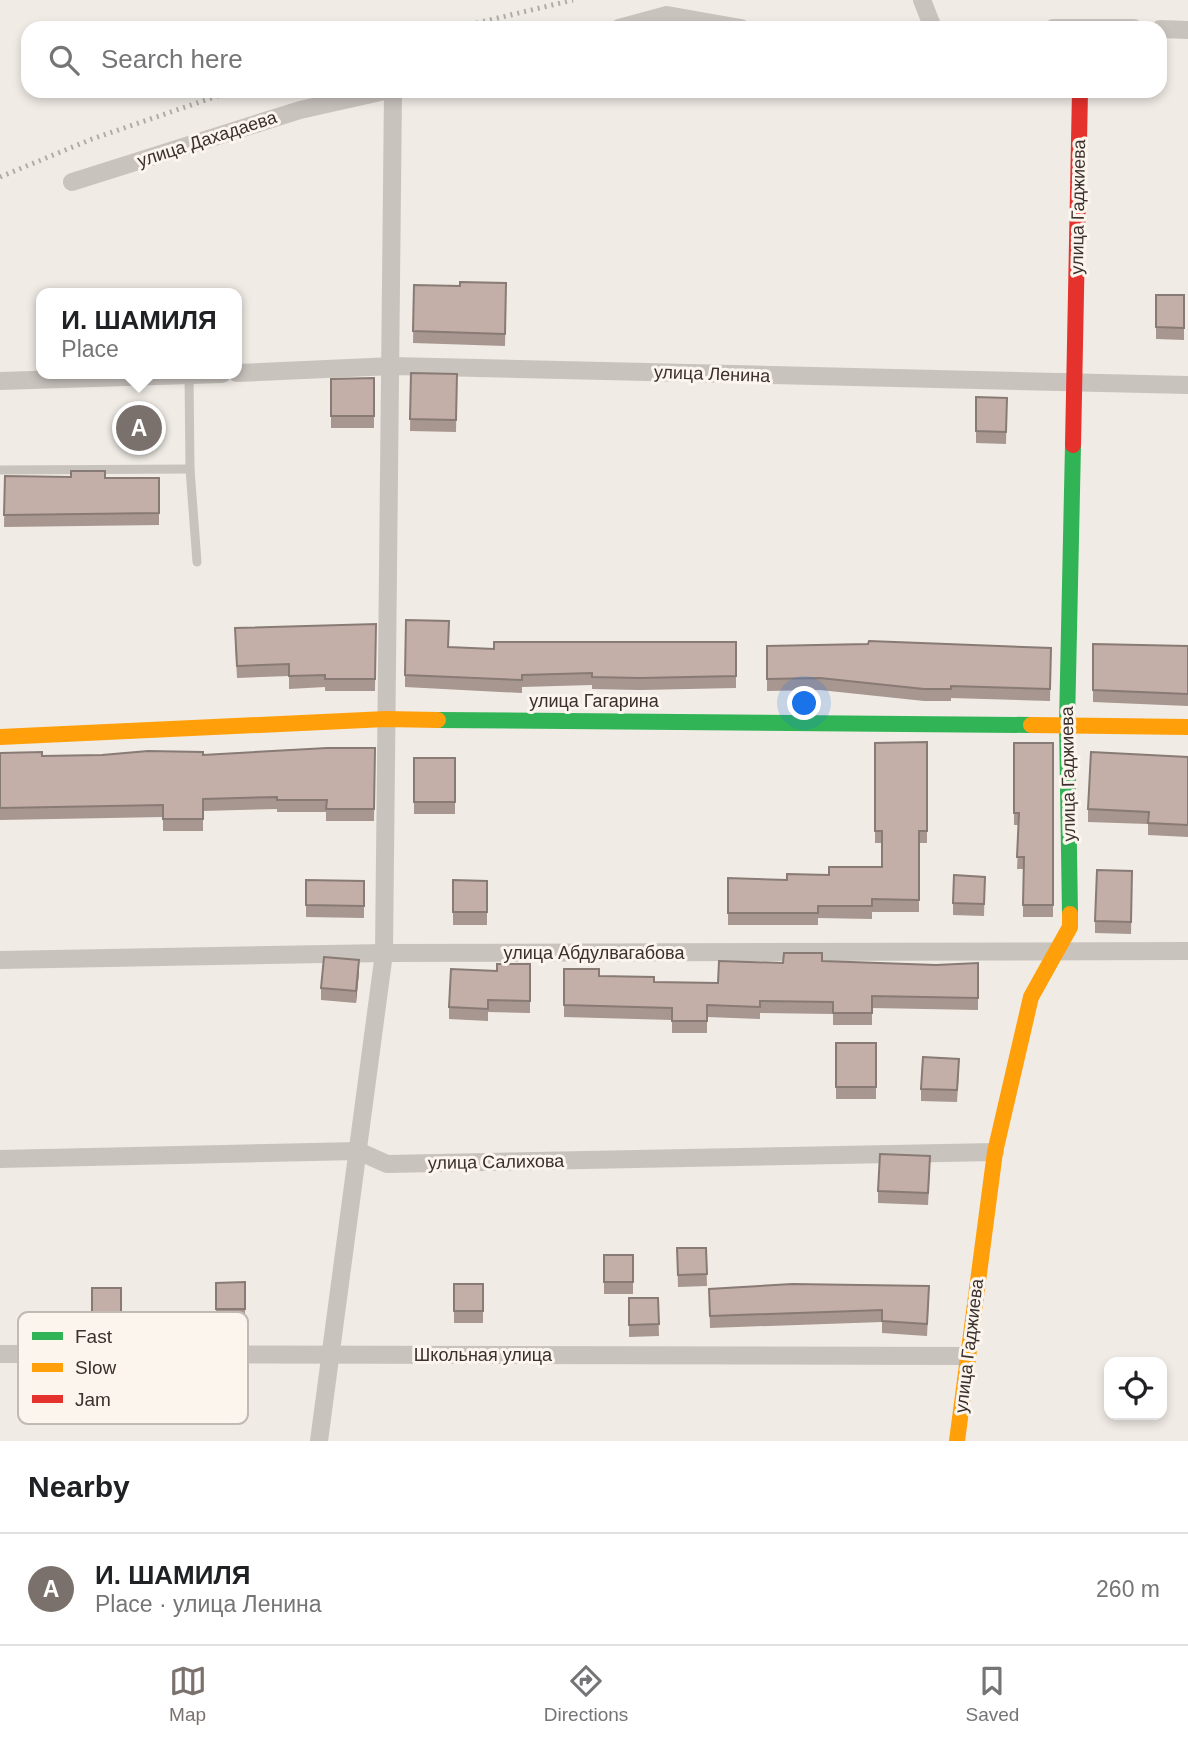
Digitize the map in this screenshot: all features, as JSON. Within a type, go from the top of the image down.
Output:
[{"type":"street","points":[[922,0],[930,21]]},
{"type":"street","points":[[645,21],[667,15],[701,21]]},
{"type":"street","points":[[1167,29],[1188,30]]},
{"type":"street","name":"улица Дахадаева","points":[[72,181],[300,110],[353,98]]},
{"type":"street","points":[[319,1441],[384,953],[393,366],[393,98]]},
{"type":"street","name":"улица Гаджиева","points":[[957,1441],[995,1152],[1031,997],[1070,927],[1066,724],[1080,98]]},
{"type":"street","name":"улица Ленина","points":[[242,373],[393,366],[1074,384],[1188,384]]},
{"type":"street","points":[[0,381],[63,379]]},
{"type":"street","name":"улица Гагарина","points":[[0,737],[386,719],[1188,727]]},
{"type":"street","name":"улица Абдулвагабова","points":[[0,960],[384,953],[1058,949],[1188,951]]},
{"type":"street","name":"улица Салихова","points":[[0,1159],[358,1151],[387,1164],[995,1152]]},
{"type":"street","name":"Школьная улица","points":[[0,1354],[18,1354]]},
{"type":"street","name":"Школьная улица","points":[[248,1354],[967,1356]]},
{"type":"lane","points":[[189,379],[190,469],[197,562]]},
{"type":"lane","points":[[0,470],[190,469]]},
{"type":"building","points":[[460,282],[506,283],[505,334],[413,331],[414,285],[460,286]]},
{"type":"building","points":[[1156,295],[1184,295],[1184,328],[1156,327]]},
{"type":"building","points":[[411,373],[457,374],[456,420],[410,419]]},
{"type":"building","points":[[374,378],[374,416],[331,416],[331,379]]},
{"type":"building","points":[[976,397],[1007,398],[1006,432],[976,431]]},
{"type":"building","points":[[71,471],[105,471],[105,478],[159,478],[159,513],[4,515],[5,476],[71,477]]},
{"type":"building","points":[[406,620],[449,621],[448,647],[494,649],[494,642],[736,642],[736,676],[592,677],[592,673],[522,675],[522,680],[405,675]]},
{"type":"building","points":[[376,624],[375,679],[325,679],[325,675],[289,676],[289,664],[237,666],[235,628]]},
{"type":"building","points":[[869,641],[1051,648],[1050,689],[951,686],[951,689],[924,689],[820,678],[767,679],[767,646],[868,644]]},
{"type":"building","points":[[1093,644],[1188,646],[1188,694],[1093,690]]},
{"type":"building","points":[[927,742],[927,831],[919,831],[919,900],[872,899],[872,906],[818,906],[818,913],[728,913],[728,878],[787,880],[787,874],[829,875],[829,867],[882,867],[882,831],[875,831],[875,743]]},
{"type":"building","points":[[1014,743],[1053,743],[1053,905],[1023,905],[1024,857],[1017,857],[1019,813],[1014,813]]},
{"type":"building","points":[[375,748],[374,809],[326,809],[327,800],[277,800],[277,797],[203,799],[203,819],[163,819],[163,805],[0,808],[0,753],[42,752],[42,756],[148,751],[203,752],[203,755]]},
{"type":"building","points":[[1091,752],[1188,757],[1188,825],[1148,823],[1149,812],[1088,809]]},
{"type":"building","points":[[414,758],[455,758],[455,802],[414,802]]},
{"type":"building","points":[[1097,870],[1132,871],[1131,922],[1095,921]]},
{"type":"building","points":[[954,875],[985,877],[984,904],[953,903]]},
{"type":"building","points":[[306,880],[364,881],[364,906],[306,905]]},
{"type":"building","points":[[453,880],[487,881],[487,912],[453,912]]},
{"type":"building","points":[[784,953],[822,953],[822,961],[936,965],[978,963],[978,998],[872,996],[872,1013],[833,1013],[833,1002],[760,1001],[760,1007],[707,1005],[707,1021],[672,1021],[672,1008],[564,1005],[564,969],[599,969],[599,976],[654,977],[654,982],[718,983],[719,961],[783,963]]},
{"type":"building","points":[[324,957],[359,960],[356,991],[321,988]]},
{"type":"building","points":[[497,964],[530,964],[530,1001],[488,1000],[488,1009],[449,1007],[451,969],[497,971]]},
{"type":"building","points":[[836,1043],[876,1043],[876,1087],[836,1087]]},
{"type":"building","points":[[923,1057],[959,1059],[957,1090],[921,1089]]},
{"type":"building","points":[[880,1154],[930,1156],[928,1193],[878,1191]]},
{"type":"building","points":[[677,1248],[706,1248],[707,1274],[678,1275]]},
{"type":"building","points":[[604,1255],[633,1255],[633,1282],[604,1282]]},
{"type":"building","points":[[245,1282],[245,1309],[216,1309],[216,1283]]},
{"type":"building","points":[[454,1284],[483,1284],[483,1311],[454,1311]]},
{"type":"building","points":[[792,1284],[929,1286],[927,1324],[882,1321],[882,1310],[710,1316],[709,1289]]},
{"type":"building","points":[[92,1288],[121,1288],[121,1312],[92,1312]]},
{"type":"building","points":[[629,1298],[658,1298],[659,1324],[629,1325]]},
{"type":"railway","points":[[485,21],[573,0]]},
{"type":"railway","points":[[0,177],[92,139],[212,98]]},
{"type":"traffic: fast","points":[[1070,914],[1067,724],[1073,445]]},
{"type":"traffic: fast","points":[[438,720],[1031,725]]},
{"type":"traffic: slow","points":[[0,737],[386,719],[438,720]]},
{"type":"traffic: slow","points":[[1031,725],[1188,727]]},
{"type":"traffic: slow","points":[[957,1441],[995,1152],[1031,997],[1070,927],[1070,914]]},
{"type":"traffic: jam","points":[[1073,445],[1080,98]]},
{"type":"place","name":"И. ШАМИЛЯ","points":[[139,428]]}]
